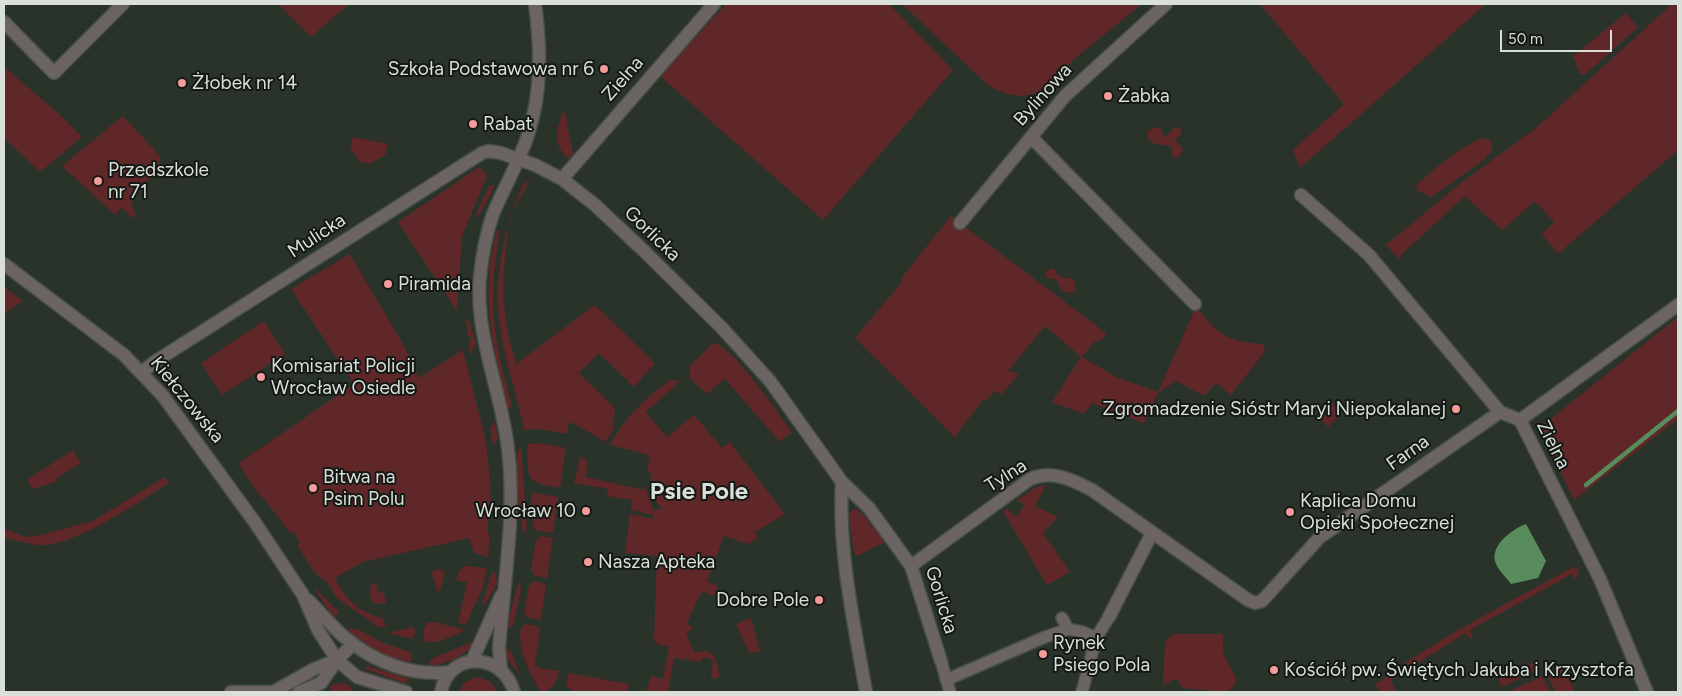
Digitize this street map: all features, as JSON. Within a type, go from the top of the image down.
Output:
[{"type":"street","points":[[4,22],[54,72],[124,4]]},
{"type":"street","points":[[501,670],[499,648],[510,520],[510,480],[506,440],[481,328],[479,301],[482,259],[492,216],[527,137],[537,97],[540,61],[535,4]]},
{"type":"street","name":"Zielna","points":[[562,179],[714,4]]},
{"type":"street","name":"Bylinowa","points":[[960,223],[1065,96],[1090,71],[1166,4]]},
{"type":"street","points":[[1031,136],[1195,304]]},
{"type":"street","name":"Mulicka","points":[[142,372],[156,360],[482,153],[495,151],[517,158]]},
{"type":"street","name":"Gorlicka","points":[[517,158],[562,179],[608,217],[722,328],[770,381],[842,482],[868,508],[911,566],[950,692]]},
{"type":"street","name":"Zielna","points":[[1301,195],[1370,255],[1500,412],[1520,420],[1600,579],[1647,692]]},
{"type":"street","name":"Kiełczowska","points":[[4,264],[94,331],[142,372],[191,432],[256,524],[303,595],[318,630],[337,660],[357,677],[406,692]]},
{"type":"street","points":[[1520,420],[1678,305]]},
{"type":"street","name":"Farna","points":[[1152,533],[1248,600],[1262,601],[1320,537],[1500,412]]},
{"type":"street","name":"Tylna","points":[[911,566],[1004,497],[1030,479],[1040,475],[1053,475],[1077,482],[1092,490],[1152,533]]},
{"type":"street","points":[[842,482],[840,515],[855,631],[866,692]]},
{"type":"street","points":[[1082,692],[1096,638],[1110,617],[1152,533]]},
{"type":"street","points":[[472,661],[503,591]]},
{"type":"street","name":"Kiełczowska","points":[[303,595],[353,644],[370,656],[390,664],[426,672],[451,672]]},
{"type":"street","points":[[1062,618],[1068,629]]},
{"type":"street","points":[[946,680],[1044,637],[1068,629],[1083,632],[1096,638]]},
{"type":"street","points":[[299,692],[321,682],[337,660],[353,644]]},
{"type":"street","points":[[231,692],[279,691],[314,669],[337,660]]},
{"type":"street","points":[[441,692],[451,672],[461,664],[472,661],[485,662],[501,670],[512,684],[514,692]]},
{"type":"shaded area","points":[[278,4],[349,4],[311,37]]},
{"type":"shaded area","points":[[726,4],[889,4],[953,70],[823,220],[660,76]]},
{"type":"shaded area","points":[[902,4],[1141,4],[1063,69],[1044,88],[1029,95],[1017,96],[999,91],[988,85]]},
{"type":"shaded area","points":[[1260,4],[1486,4],[1300,168],[1293,150],[1344,104]]},
{"type":"shaded area","points":[[1672,4],[1678,4],[1678,150],[1558,254],[1542,234],[1554,222],[1535,201],[1502,230],[1465,196],[1401,255],[1399,259],[1386,245],[1461,183],[1536,128]]},
{"type":"shaded area","points":[[1626,13],[1638,27],[1587,73],[1580,75],[1573,56]]},
{"type":"shaded area","points":[[4,67],[57,112],[82,137],[40,172],[4,138]]},
{"type":"shaded area","points":[[564,109],[573,154],[569,159],[560,148],[557,136]]},
{"type":"shaded area","points":[[123,116],[160,156],[160,165],[135,195],[131,204],[136,216],[133,218],[121,208],[115,215],[62,166]]},
{"type":"shaded area","points":[[1154,127],[1161,129],[1165,137],[1176,127],[1181,128],[1181,134],[1175,141],[1183,148],[1179,158],[1173,157],[1171,146],[1155,144],[1148,139],[1148,131]]},
{"type":"shaded area","points":[[353,137],[388,144],[385,155],[370,164],[360,162],[350,148]]},
{"type":"shaded area","points":[[1483,138],[1491,141],[1492,151],[1485,159],[1432,197],[1418,191],[1416,186],[1429,174],[1467,146]]},
{"type":"shaded area","points":[[479,167],[487,176],[462,236],[457,311],[398,222]]},
{"type":"shaded area","points":[[530,181],[513,210],[523,184]]},
{"type":"shaded area","points":[[495,185],[479,216],[476,214],[489,186]]},
{"type":"shaded area","points":[[951,216],[1106,333],[1102,340],[1094,342],[1082,357],[1118,378],[1158,392],[1196,307],[1210,324],[1224,335],[1232,339],[1263,344],[1265,351],[1231,395],[1216,383],[1204,396],[1176,381],[1158,393],[1144,423],[1092,403],[1084,414],[1052,402],[1081,357],[1045,326],[1008,371],[1019,374],[1001,395],[996,390],[988,399],[983,400],[955,437],[855,338],[902,282],[902,277]]},
{"type":"shaded area","points":[[508,226],[503,296],[508,335],[516,364],[595,305],[655,363],[634,387],[599,353],[579,373],[614,407],[615,415],[612,426],[615,427],[606,442],[573,423],[569,423],[567,434],[539,429],[524,430],[503,345],[499,314],[499,276]]},
{"type":"shaded area","points":[[497,230],[500,230],[494,277],[494,318],[500,359],[512,405],[508,410],[497,364],[490,320],[489,276]]},
{"type":"shaded area","points":[[350,254],[405,348],[419,378],[463,350],[485,437],[489,469],[491,506],[487,531],[490,536],[488,557],[474,553],[469,538],[363,562],[335,578],[343,592],[360,609],[383,618],[386,627],[380,628],[337,598],[327,582],[314,572],[297,545],[300,543],[293,531],[290,533],[250,482],[239,463],[354,384],[291,289]]},
{"type":"shaded area","points":[[1053,268],[1061,278],[1070,278],[1075,282],[1075,291],[1066,293],[1060,288],[1057,280],[1046,278],[1046,271]]},
{"type":"shaded area","points":[[4,287],[23,301],[4,314]]},
{"type":"shaded area","points":[[1678,317],[1678,419],[1574,500],[1539,428]]},
{"type":"shaded area","points":[[469,320],[476,344],[470,354],[469,339],[471,339],[471,336],[468,336],[466,321]]},
{"type":"shaded area","points":[[264,321],[285,354],[222,395],[201,363]]},
{"type":"shaded area","points":[[713,343],[721,346],[742,367],[792,432],[780,442],[725,379],[707,394],[690,378],[690,366]]},
{"type":"shaded area","points":[[670,380],[680,381],[646,412],[648,415],[667,437],[694,415],[722,448],[730,442],[785,514],[755,532],[758,538],[748,544],[724,536],[707,581],[717,586],[719,592],[713,596],[702,591],[687,623],[693,628],[686,633],[695,653],[702,651],[711,653],[716,661],[720,677],[711,679],[713,660],[703,657],[701,662],[674,658],[668,692],[646,692],[651,676],[663,679],[669,647],[659,645],[654,641],[657,556],[625,553],[630,514],[653,519],[653,515],[631,510],[632,500],[607,496],[608,489],[574,483],[580,457],[587,461],[586,477],[643,490],[644,485],[654,511],[662,508],[656,502],[651,487],[651,473],[647,470],[650,458],[646,454],[610,445],[623,425],[637,409]]},
{"type":"shaded area","points":[[1330,401],[1342,413],[1328,427],[1317,416]]},
{"type":"shaded area","points":[[495,422],[498,438],[493,445],[490,428]]},
{"type":"shaded area","points":[[539,443],[566,448],[560,488],[539,483],[530,477],[527,444]]},
{"type":"shaded area","points":[[521,447],[527,529],[523,533],[516,475],[516,463]]},
{"type":"shaded area","points":[[73,450],[81,463],[57,478],[56,482],[32,489],[27,480]]},
{"type":"shaded area","points":[[165,477],[169,483],[109,520],[75,537],[46,545],[30,544],[4,538],[5,529],[26,537],[41,535],[93,521]]},
{"type":"shaded area","points":[[1046,485],[1035,506],[1058,517],[1043,533],[1070,572],[1047,585],[1003,511],[1007,508],[1015,517],[1023,508],[1023,503],[1016,501],[1036,487]]},
{"type":"shaded area","points":[[534,493],[558,497],[553,533],[537,531],[533,526],[531,496]]},
{"type":"shaded area","points":[[856,509],[868,519],[870,526],[874,527],[885,542],[857,556],[854,553],[849,515],[852,510]]},
{"type":"shaded area","points":[[1526,524],[1546,561],[1538,578],[1511,584],[1495,561],[1496,549],[1509,533]]},
{"type":"shaded area","points":[[541,536],[553,538],[547,578],[535,576],[531,570],[536,540]]},
{"type":"shaded area","points":[[464,566],[487,568],[483,587],[466,625],[458,623],[467,582],[456,580],[459,571]]},
{"type":"shaded area","points":[[1575,566],[1579,572],[1575,580],[1572,574],[1470,630],[1473,639],[1466,633],[1391,680],[1396,692],[1381,692],[1375,685],[1447,637]]},
{"type":"shaded area","points":[[440,569],[445,573],[441,589],[438,592],[431,573],[434,570]]},
{"type":"shaded area","points":[[492,571],[496,575],[497,584],[484,606],[482,605]]},
{"type":"shaded area","points":[[519,581],[521,588],[514,624],[511,627],[506,627]]},
{"type":"shaded area","points":[[534,581],[546,584],[541,620],[527,617],[524,612],[529,585]]},
{"type":"shaded area","points":[[376,583],[379,593],[384,592],[386,603],[376,604],[371,600],[369,590],[372,589],[370,586]]},
{"type":"shaded area","points":[[315,590],[339,612],[335,619]]},
{"type":"shaded area","points":[[751,618],[760,652],[749,653],[736,624]]},
{"type":"shaded area","points":[[434,622],[464,631],[438,642],[425,642],[423,630],[427,623]]},
{"type":"shaded area","points":[[526,624],[540,627],[535,664],[539,668],[559,671],[554,685],[549,690],[541,692],[529,670],[523,653],[520,636],[521,628]]},
{"type":"shaded area","points":[[412,627],[416,632],[412,639],[388,633]]},
{"type":"shaded area","points":[[358,629],[381,642],[410,652],[412,655],[411,663],[393,659],[368,648],[347,631]]},
{"type":"shaded area","points":[[1174,634],[1223,634],[1223,653],[1237,680],[1232,688],[1227,692],[1182,688],[1178,680],[1172,680],[1166,685],[1163,684],[1165,641]]},
{"type":"shaded area","points":[[477,640],[468,650],[448,662],[428,665],[433,658]]},
{"type":"shaded area","points":[[504,646],[511,651],[520,676],[508,660]]},
{"type":"shaded area","points":[[1536,661],[1539,669],[1502,687],[1498,679]]},
{"type":"shaded area","points":[[367,666],[408,678],[406,684],[366,669]]},
{"type":"shaded area","points":[[1559,667],[1565,670],[1575,692],[1555,692],[1547,673]]},
{"type":"shaded area","points":[[568,673],[629,684],[627,692],[599,692],[590,690],[589,692],[574,692],[566,685]]},
{"type":"shaded area","points":[[1542,676],[1551,692],[1508,692]]},
{"type":"shaded area","points":[[478,677],[491,682],[497,692],[458,692],[465,682]]},
{"type":"shaded area","points":[[339,683],[348,684],[354,692],[331,692],[330,686]]},
{"type":"waterway","points":[[1586,485],[1678,411]]},
{"type":"place","name":"Szkoła Podstawowa nr 6","points":[[604,69]]},
{"type":"place","name":"Żłobek nr 14","points":[[182,83]]},
{"type":"place","name":"Żabka","points":[[1108,96]]},
{"type":"place","name":"Rabat","points":[[473,124]]},
{"type":"place","name":"Przedszkole nr 71","points":[[98,181]]},
{"type":"place","name":"Piramida","points":[[388,284]]},
{"type":"place","name":"Komisariat Policji Wrocław Osiedle","points":[[261,377]]},
{"type":"place","name":"Zgromadzenie Sióstr Maryi Niepokalanej","points":[[1456,409]]},
{"type":"place","name":"Bitwa na Psim Polu","points":[[313,488]]},
{"type":"place","name":"Wrocław 10","points":[[586,511]]},
{"type":"place","name":"Kaplica Domu Opieki Społecznej","points":[[1290,512]]},
{"type":"place","name":"Nasza Apteka","points":[[588,562]]},
{"type":"place","name":"Dobre Pole","points":[[819,600]]},
{"type":"place","name":"Rynek Psiego Pola","points":[[1043,654]]},
{"type":"place","name":"Kościół pw. Świętych Jakuba i Krzysztofa","points":[[1274,670]]},
{"type":"district","name":"Psie Pole","points":[[699,492]]}]
